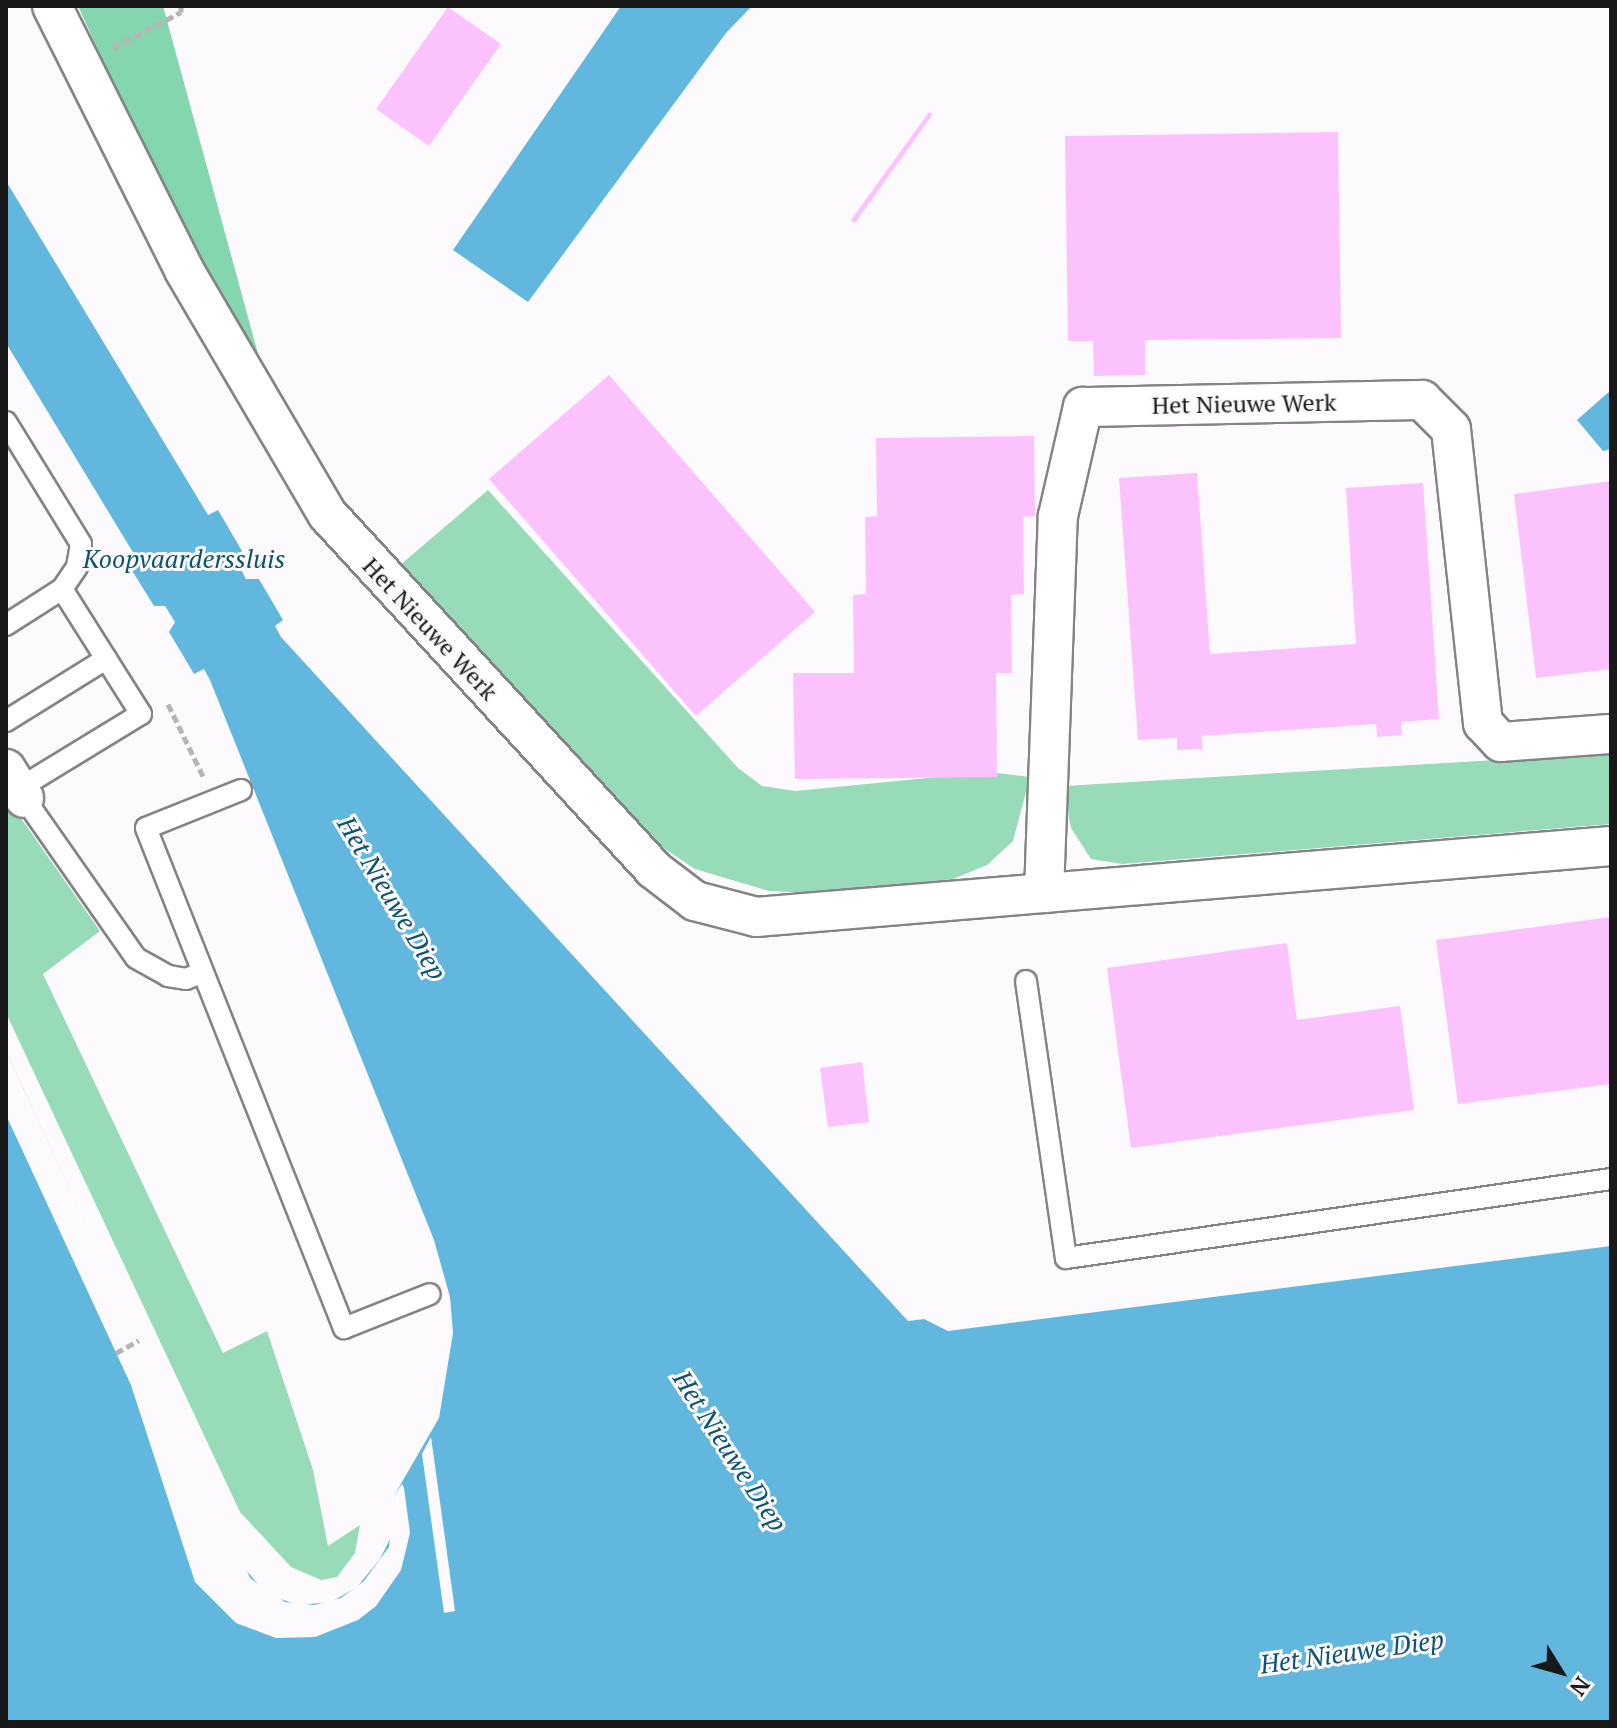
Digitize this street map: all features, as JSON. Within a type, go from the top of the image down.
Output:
[{"type":"street","name":"Het Nieuwe Werk","points":[[52,6],[184,270],[328,515],[653,869],[695,901],[756,917],[1611,846]]},
{"type":"street","name":"Het Nieuwe Werk","points":[[1044,893],[1058,516],[1083,407],[1422,400],[1451,429],[1483,723],[1501,742],[1611,734]]},
{"type":"lane","points":[[6,422],[81,544],[77,567],[62,589],[6,625]]},
{"type":"lane","points":[[62,589],[141,714],[16,785],[136,958],[168,976],[186,979],[203,972]]},
{"type":"lane","points":[[6,721],[106,659]]},
{"type":"lane","points":[[241,790],[146,828],[344,1328],[430,1294]]},
{"type":"lane","points":[[1026,981],[1066,1258],[1611,1179]]},
{"type":"path","points":[[81,65],[181,12],[181,6]]},
{"type":"path","points":[[171,710],[213,801]]},
{"type":"path","points":[[116,1353],[139,1340]]},
{"type":"green space","points":[[78,6],[163,6],[269,394],[132,125]]},
{"type":"green space","points":[[488,490],[738,768],[762,786],[796,791],[988,772],[1030,777],[1013,841],[987,865],[953,879],[813,893],[769,891],[695,869],[653,841],[399,566]]},
{"type":"green space","points":[[1611,753],[1611,824],[1122,864],[1091,859],[1071,828],[1065,797],[1065,786]]},
{"type":"green space","points":[[6,797],[100,931],[43,974],[223,1353],[267,1331],[313,1470],[328,1546],[360,1525],[355,1553],[337,1577],[321,1580],[291,1567],[240,1512],[6,1013]]},
{"type":"water","points":[[621,6],[752,6],[726,33],[528,302],[453,250]]},
{"type":"water","points":[[6,181],[208,515],[218,510],[242,551],[237,562],[246,579],[259,579],[283,620],[275,626],[281,637],[908,1321],[924,1319],[948,1331],[1611,1246],[1611,1722],[6,1722],[6,1051],[244,1568],[268,1595],[299,1605],[331,1602],[357,1587],[380,1559],[394,1531],[395,1494],[439,1418],[453,1333],[450,1297],[434,1240],[210,680],[204,669],[194,674],[169,632],[175,622],[165,606],[154,606],[128,564],[134,554],[6,343]]},
{"type":"water","points":[[1611,390],[1611,449],[1603,451],[1577,420]]},
{"type":"pier","points":[[6,1051],[250,1578],[285,1602],[314,1605],[341,1598],[364,1581],[389,1547],[395,1494],[402,1484],[410,1533],[401,1570],[376,1606],[358,1620],[315,1637],[276,1638],[236,1623],[195,1582],[131,1385],[6,1115]]},
{"type":"pier","points":[[431,1437],[455,1611],[444,1613],[422,1454]]},
{"type":"building","points":[[448,7],[501,44],[429,146],[376,109]]},
{"type":"building","points":[[929,112],[933,114],[855,223],[851,220]]},
{"type":"building","points":[[1338,132],[1341,338],[1145,340],[1145,375],[1094,376],[1093,341],[1068,341],[1065,136]]},
{"type":"building","points":[[609,375],[815,612],[696,716],[489,479]]},
{"type":"building","points":[[1034,436],[1035,516],[1023,517],[1024,594],[1011,595],[1012,673],[996,673],[997,777],[795,779],[793,673],[854,673],[853,595],[866,594],[865,517],[877,516],[876,438]]},
{"type":"building","points":[[1197,473],[1210,654],[1356,644],[1346,488],[1423,483],[1439,719],[1401,722],[1402,735],[1377,737],[1376,724],[1201,736],[1203,749],[1177,750],[1177,738],[1138,740],[1119,478]]},
{"type":"building","points":[[1611,481],[1611,669],[1536,678],[1514,494]]},
{"type":"building","points":[[1611,917],[1611,1084],[1458,1104],[1436,940]]},
{"type":"building","points":[[1287,943],[1297,1020],[1400,1006],[1414,1110],[1131,1148],[1107,968]]},
{"type":"building","points":[[862,1062],[869,1122],[828,1127],[820,1068]]},
{"type":"water label","name":"Koopvaarderssluis","points":[[184,559]]},
{"type":"water label","name":"Het Nieuwe Diep","points":[[392,898]]},
{"type":"water label","name":"Het Nieuwe Diep","points":[[730,1451]]},
{"type":"water label","name":"Het Nieuwe Diep","points":[[1352,1652]]}]
